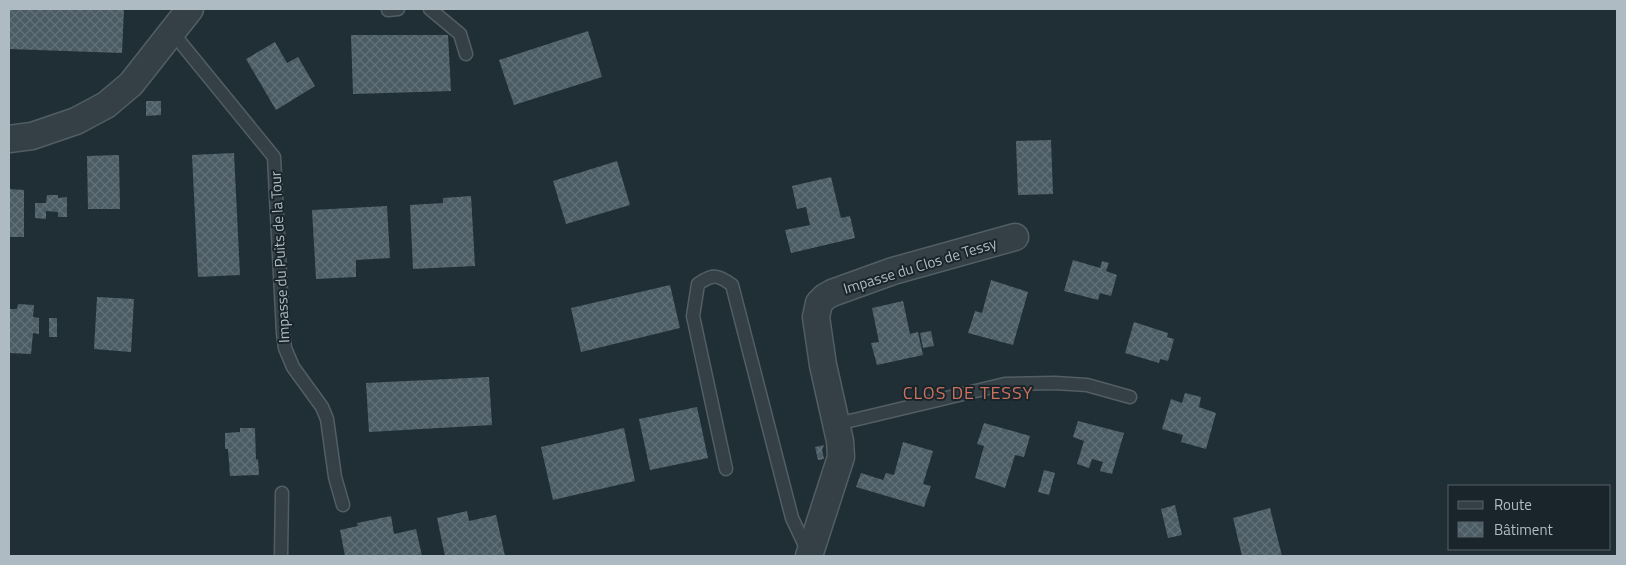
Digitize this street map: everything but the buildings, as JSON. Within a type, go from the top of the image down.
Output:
[{"type":"street","points":[[9,139],[32,136],[76,121],[106,105],[131,84],[190,9]]},
{"type":"street","name":"Impasse du Clos de Tessy","points":[[810,556],[841,457],[837,424],[816,317],[819,303],[825,297],[893,271],[1015,237]]},
{"type":"lane","points":[[388,9],[398,9]]},
{"type":"lane","points":[[430,9],[460,34],[466,54]]},
{"type":"lane","name":"Impasse du Puits de la Tour","points":[[172,32],[274,157],[285,348],[293,367],[322,407],[327,419],[335,477],[344,506]]},
{"type":"lane","points":[[726,469],[693,316],[698,284],[710,277],[722,277],[732,285],[739,306],[792,518],[810,556]]},
{"type":"lane","points":[[837,424],[1004,384],[1055,383],[1086,386],[1130,397]]},
{"type":"lane","points":[[281,556],[282,493]]},
{"type":"district","name":"CLOS DE TESSY","points":[[968,393]]}]
